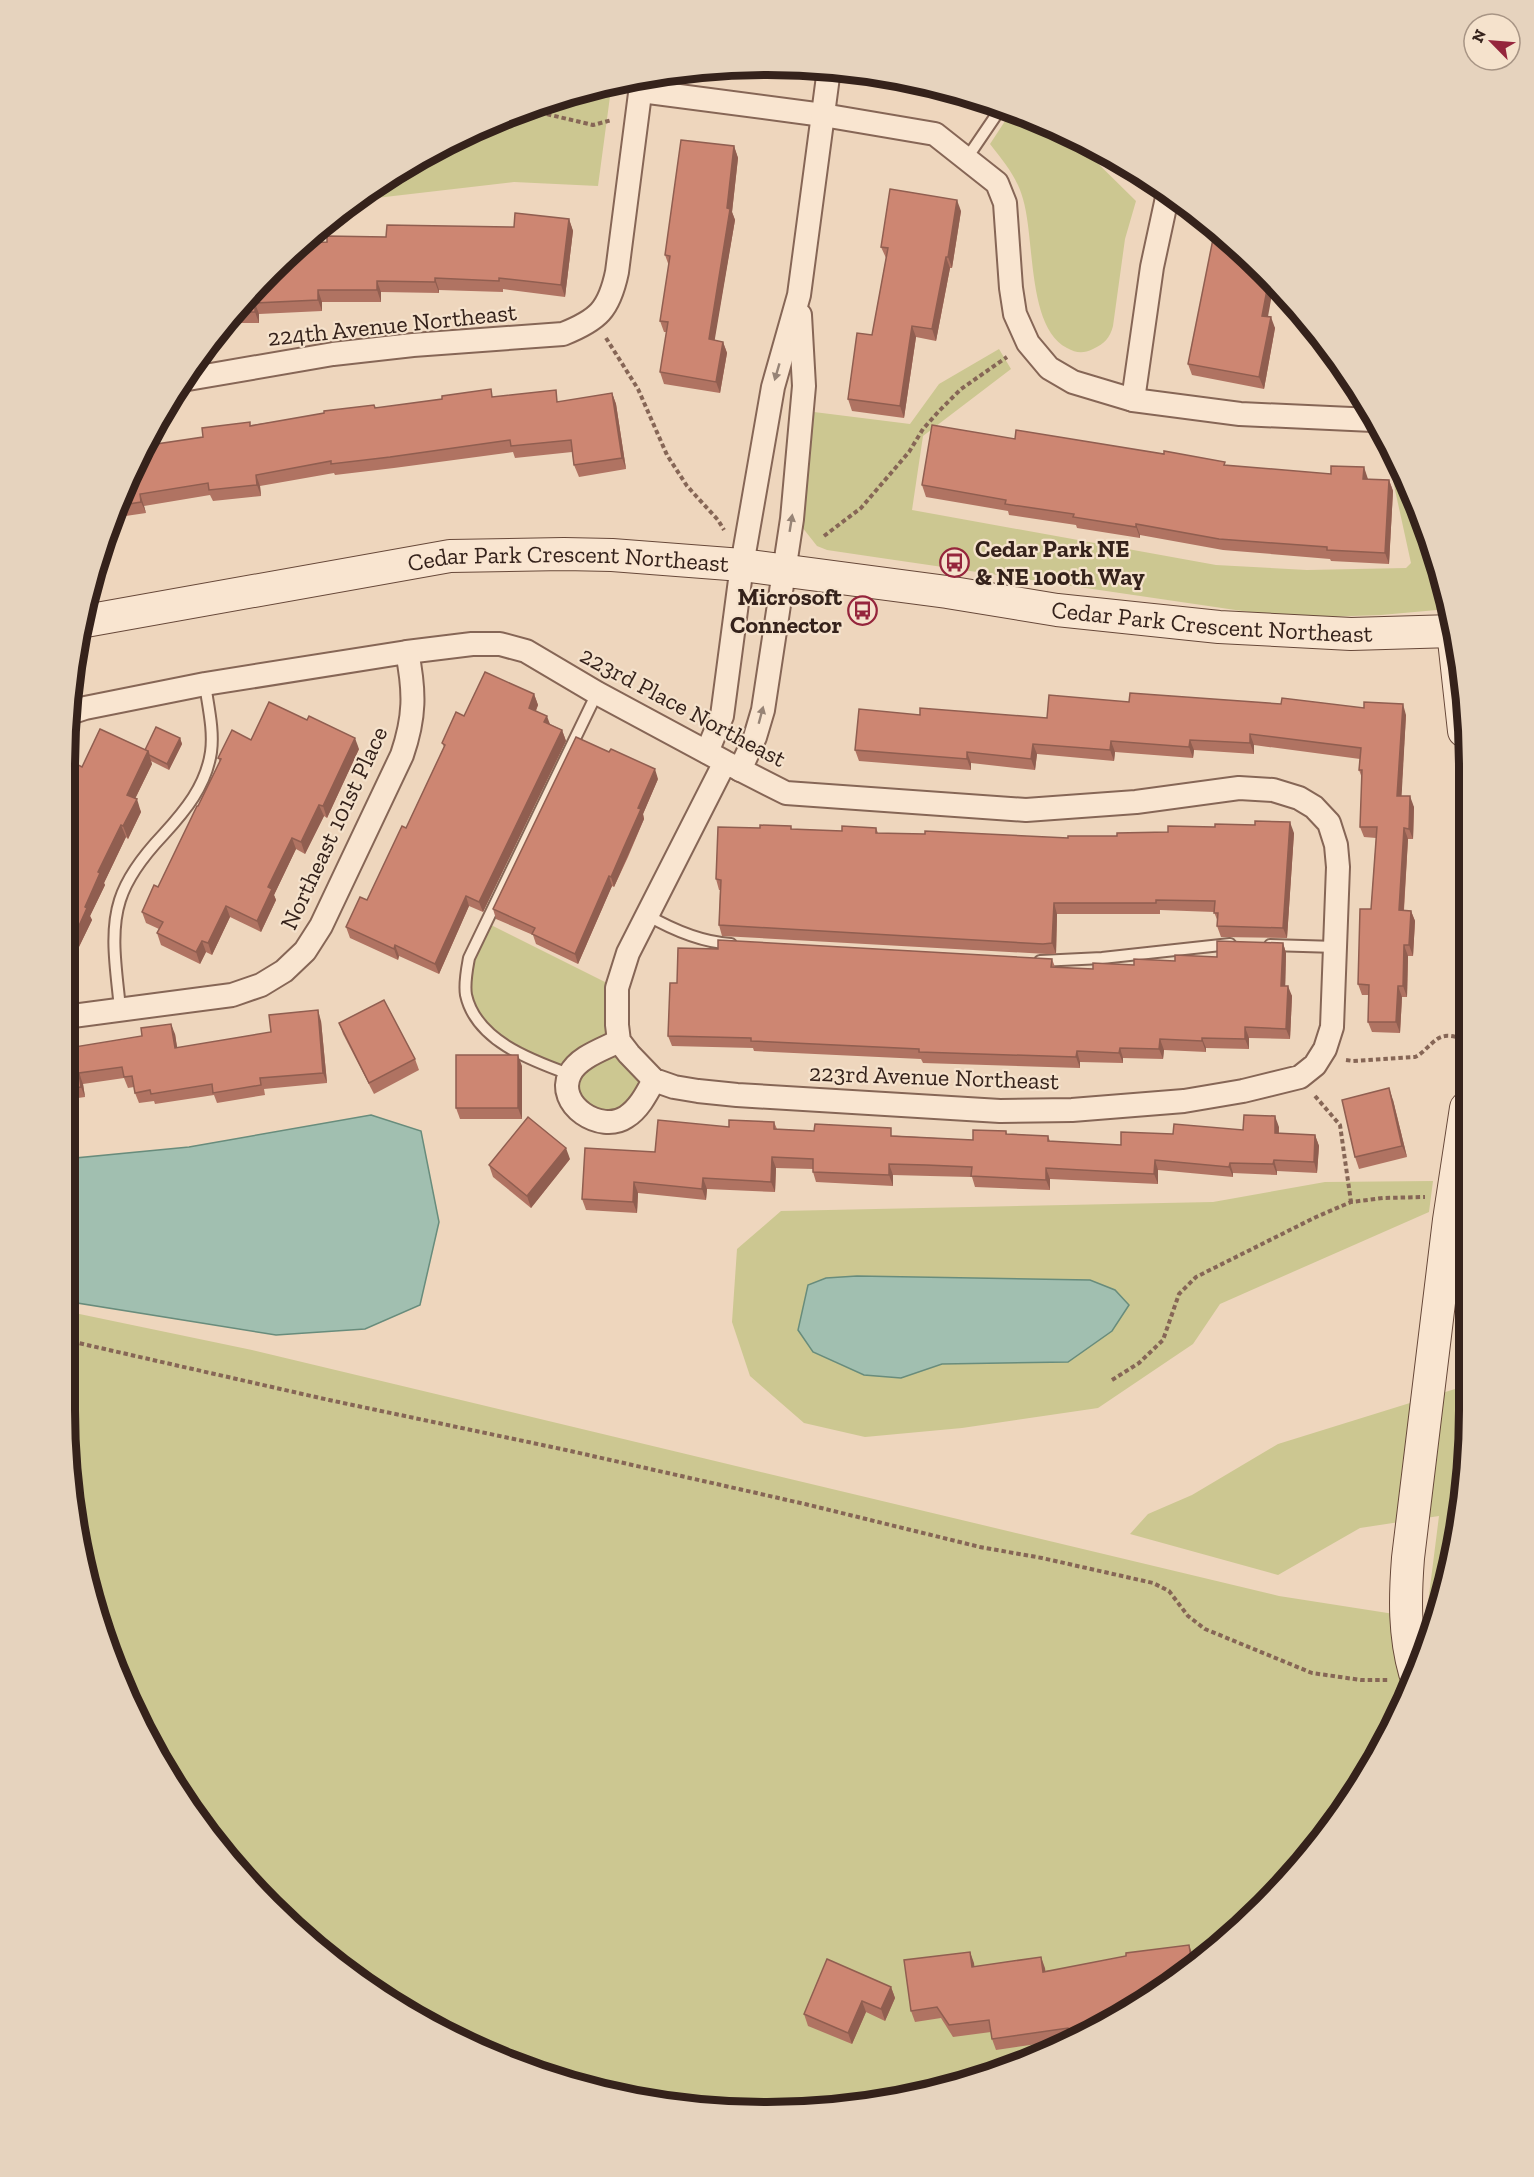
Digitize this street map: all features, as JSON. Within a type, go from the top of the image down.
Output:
[{"type":"street","points":[[724,761],[722,716],[742,565],[773,387],[799,295],[828,78]]},
{"type":"street","points":[[598,314],[613,291],[617,272],[640,94],[823,115],[935,134],[998,183],[1005,203],[1015,314],[1028,343],[1049,368],[1073,382],[1133,400],[1240,414],[1365,420]]},
{"type":"street","points":[[1133,400],[1152,267],[1166,203]]},
{"type":"street","points":[[654,1080],[639,1104],[627,1117],[614,1123],[599,1122],[584,1116],[573,1103],[567,1090],[569,1074],[581,1061],[619,1041],[617,988],[622,969],[724,761],[755,737],[763,710],[782,571],[792,519],[804,386],[799,295]]},
{"type":"street","name":"224th Avenue Northeast","points":[[196,378],[333,354],[413,345],[563,334],[586,325],[598,314]]},
{"type":"street","name":"Cedar Park Crescent Northeast","points":[[91,620],[450,556],[564,554],[612,555],[742,565],[947,592],[1057,610],[1219,627],[1352,634],[1446,631]]},
{"type":"street","name":"223rd Place Northeast","points":[[77,711],[205,684],[407,652],[472,644],[500,644],[526,651],[597,693],[786,793],[1026,810],[1136,802],[1239,788],[1273,790],[1299,798],[1314,807],[1329,824],[1336,845],[1338,867],[1336,946]]},
{"type":"street","name":"Northeast 101st Place","points":[[75,1016],[232,995],[261,985],[284,971],[305,951],[321,926],[402,756],[409,736],[414,684],[407,652]]},
{"type":"street","points":[[1300,1077],[1315,1065],[1322,1055],[1332,1027],[1336,946]]},
{"type":"street","name":"223rd Avenue Northeast","points":[[619,1041],[628,1054],[654,1080],[690,1090],[1000,1112],[1072,1110],[1184,1101],[1244,1091],[1300,1077]]},
{"type":"street","points":[[1407,1671],[1409,1652],[1404,1608],[1412,1519],[1459,1150]]},
{"type":"lane","points":[[967,158],[996,115]]},
{"type":"lane","points":[[120,1010],[114,923],[120,898],[148,851],[194,798],[205,773],[211,752],[211,726],[205,684]]},
{"type":"lane","points":[[569,1074],[536,1060],[487,1032],[473,1014],[466,993],[466,976],[469,958],[597,693]]},
{"type":"lane","points":[[647,915],[667,927],[690,935],[720,943],[743,944]]},
{"type":"lane","points":[[1023,960],[1047,962],[1102,958],[1215,944],[1236,944]]},
{"type":"lane","points":[[1258,944],[1336,946]]},
{"type":"path","points":[[542,113],[593,125],[640,94]]},
{"type":"path","points":[[598,314],[638,389],[667,455],[687,486],[718,519],[742,565]]},
{"type":"path","points":[[824,536],[861,508],[909,453],[923,429],[961,389],[1007,357]]},
{"type":"path","points":[[1322,1055],[1353,1061],[1415,1057],[1424,1053],[1438,1038],[1445,1036],[1459,1038]]},
{"type":"path","points":[[1300,1077],[1340,1125],[1351,1202]]},
{"type":"path","points":[[1112,1380],[1139,1363],[1163,1340],[1179,1294],[1196,1277],[1351,1202],[1383,1198],[1435,1197]]},
{"type":"path","points":[[75,1342],[805,1504],[980,1547],[1042,1558],[1153,1583],[1169,1590],[1188,1616],[1205,1629],[1312,1673],[1361,1680],[1406,1676]]},
{"type":"shaded area","points":[[610,93],[598,186],[514,182],[374,198],[461,146],[545,112]]},
{"type":"shaded area","points":[[1007,119],[1032,128],[1089,155],[1136,201],[1125,239],[1112,330],[1103,343],[1097,347],[1086,352],[1073,351],[1054,337],[1045,322],[1034,281],[1023,199],[1014,177],[990,144]]},
{"type":"shaded area","points":[[999,349],[1011,369],[923,436],[912,510],[1216,565],[1307,570],[1406,568],[1411,563],[1389,464],[1422,545],[1440,610],[1325,617],[1256,613],[827,550],[817,546],[802,527],[798,516],[806,411],[910,424],[939,384]]},
{"type":"shaded area","points":[[485,922],[617,988],[617,1025],[654,1080],[627,1117],[584,1116],[569,1074],[511,1047],[473,1014],[466,976]]},
{"type":"shaded area","points":[[371,1115],[421,1131],[439,1222],[420,1305],[365,1329],[276,1335],[75,1303],[75,1158],[189,1147]]},
{"type":"shaded area","points":[[1433,1181],[1429,1212],[1220,1304],[1193,1344],[1098,1408],[962,1428],[865,1437],[804,1423],[750,1376],[732,1322],[737,1249],[781,1211],[1213,1202],[1325,1182]]},
{"type":"shaded area","points":[[857,1276],[1090,1280],[1115,1290],[1129,1305],[1112,1331],[1068,1362],[942,1364],[901,1378],[864,1375],[813,1352],[798,1330],[808,1285],[826,1278]]},
{"type":"shaded area","points":[[75,1313],[252,1350],[1279,1596],[1426,1619],[1406,1675],[1388,1716],[1342,1794],[1287,1866],[1223,1930],[1188,1959],[1113,2009],[1073,2031],[989,2065],[902,2089],[812,2101],[767,2102],[722,2101],[632,2089],[545,2065],[502,2049],[461,2031],[421,2009],[346,1959],[311,1930],[247,1866],[218,1831],[168,1756],[146,1716],[112,1632],[99,1589],[88,1545],[76,1455]]},
{"type":"shaded area","points":[[1459,1368],[1458,1455],[1453,1500],[1446,1545],[1426,1619],[1439,1516],[1360,1528],[1278,1575],[1130,1534],[1148,1514],[1192,1495],[1278,1444],[1455,1389]]},
{"type":"building","points":[[681,140],[734,146],[727,208],[730,209],[709,339],[723,342],[716,382],[660,372],[668,322],[660,321],[670,256],[665,255]]},
{"type":"building","points":[[890,189],[957,200],[948,257],[946,257],[932,329],[912,326],[900,406],[848,399],[857,333],[872,335],[888,248],[881,247]]},
{"type":"building","points":[[515,213],[569,219],[561,285],[499,278],[499,281],[435,278],[435,282],[377,281],[377,290],[318,290],[318,300],[255,303],[255,312],[246,312],[278,278],[311,247],[317,242],[327,242],[327,236],[386,237],[387,225],[514,227]]},
{"type":"building","points":[[1213,239],[1267,290],[1262,316],[1271,317],[1259,377],[1188,364]]},
{"type":"building","points":[[491,389],[492,397],[556,390],[557,402],[612,393],[622,458],[574,465],[571,440],[511,446],[510,440],[331,464],[331,461],[256,475],[257,485],[209,490],[208,483],[140,494],[141,502],[127,504],[155,444],[203,437],[202,428],[250,422],[250,426],[324,413],[324,411],[374,405],[375,408],[442,399],[442,396]]},
{"type":"building","points":[[932,425],[1015,439],[1016,430],[1164,454],[1164,451],[1225,462],[1224,465],[1331,474],[1331,466],[1364,467],[1363,479],[1389,480],[1385,553],[1327,550],[1327,547],[1219,539],[1136,524],[1136,527],[1073,517],[1074,514],[1005,504],[1006,500],[922,485]]},
{"type":"building","points":[[485,672],[534,694],[529,708],[547,716],[544,722],[562,730],[479,902],[466,896],[435,964],[395,945],[394,949],[346,927],[360,897],[367,900],[402,826],[406,828],[445,745],[442,743],[456,712],[464,716]]},
{"type":"building","points":[[1130,693],[1281,704],[1282,698],[1364,708],[1364,702],[1403,704],[1397,796],[1410,796],[1409,829],[1404,828],[1399,910],[1411,911],[1409,945],[1404,945],[1403,986],[1398,986],[1396,1022],[1368,1022],[1369,985],[1358,984],[1360,909],[1371,909],[1377,827],[1360,827],[1361,748],[1250,734],[1250,743],[1190,740],[1189,747],[1111,741],[1110,750],[1033,744],[1031,759],[967,752],[967,759],[855,750],[859,709],[920,715],[920,708],[1047,718],[1049,695],[1129,702]]},
{"type":"building","points":[[269,702],[307,720],[309,716],[355,738],[323,806],[319,805],[301,842],[292,838],[268,887],[272,889],[257,921],[226,906],[208,943],[202,941],[196,952],[157,933],[163,922],[142,912],[154,885],[158,887],[221,759],[218,758],[232,730],[251,740]]},
{"type":"building","points":[[156,727],[180,738],[167,764],[149,755],[145,750]]},
{"type":"building","points":[[100,729],[148,751],[127,795],[137,799],[123,826],[121,825],[98,872],[100,873],[75,935],[75,763],[82,767]]},
{"type":"building","points":[[576,737],[609,752],[611,749],[655,769],[638,808],[641,809],[575,954],[532,934],[535,928],[493,909]]},
{"type":"building","points":[[1255,821],[1290,822],[1283,928],[1217,926],[1218,913],[1214,913],[1215,901],[1156,900],[1156,903],[1054,903],[1052,943],[1043,944],[719,925],[721,880],[716,879],[718,827],[791,826],[791,829],[842,831],[842,826],[876,828],[876,833],[925,834],[925,831],[1068,838],[1068,836],[1117,836],[1117,833],[1168,832],[1168,826],[1255,825]]},
{"type":"building","points":[[718,940],[1052,959],[1051,967],[1093,969],[1093,963],[1134,965],[1134,959],[1175,961],[1175,955],[1217,957],[1217,941],[1283,943],[1281,986],[1288,986],[1286,1029],[1245,1027],[1245,1039],[1202,1038],[1202,1041],[1160,1039],[1159,1049],[1120,1048],[1119,1053],[1077,1051],[1076,1057],[919,1052],[919,1049],[751,1041],[751,1038],[668,1036],[670,983],[677,983],[678,948],[718,949]]},
{"type":"building","points":[[384,1000],[415,1059],[369,1083],[339,1023]]},
{"type":"building","points":[[318,1010],[323,1073],[260,1078],[261,1085],[213,1093],[212,1084],[151,1094],[150,1090],[135,1093],[132,1076],[124,1077],[122,1067],[79,1073],[81,1087],[75,1088],[75,1047],[142,1036],[141,1028],[171,1024],[175,1048],[271,1032],[269,1015]]},
{"type":"building","points":[[456,1055],[518,1055],[518,1108],[456,1108]]},
{"type":"building","points":[[1389,1088],[1402,1146],[1355,1157],[1342,1100]]},
{"type":"building","points":[[1244,1115],[1275,1116],[1275,1133],[1315,1135],[1314,1162],[1274,1160],[1273,1164],[1230,1163],[1229,1167],[1155,1160],[1154,1174],[1046,1168],[1046,1180],[971,1176],[972,1167],[926,1165],[889,1164],[889,1175],[813,1172],[813,1159],[772,1157],[771,1182],[703,1178],[702,1189],[634,1182],[633,1202],[582,1199],[585,1148],[655,1152],[658,1120],[729,1127],[729,1120],[774,1122],[774,1129],[814,1131],[815,1124],[891,1128],[891,1136],[973,1140],[973,1130],[1006,1131],[1006,1134],[1048,1136],[1048,1141],[1121,1145],[1121,1132],[1173,1134],[1174,1124],[1243,1130]]},
{"type":"building","points":[[528,1117],[566,1148],[527,1196],[489,1165]]},
{"type":"building","points":[[1189,1945],[1191,1957],[1151,1985],[1075,2030],[1069,2031],[1068,2028],[992,2039],[989,2020],[949,2025],[937,2007],[911,2011],[904,1960],[970,1952],[972,1967],[1041,1957],[1043,1972],[1126,1956],[1126,1953]]},
{"type":"building","points":[[827,1959],[891,1987],[881,2009],[862,2001],[848,2033],[804,2014]]},
{"type":"place","name":"Cedar Park NE & NE 100th Way","points":[[954,563]]},
{"type":"place","name":"Microsoft Connector","points":[[863,611]]}]
